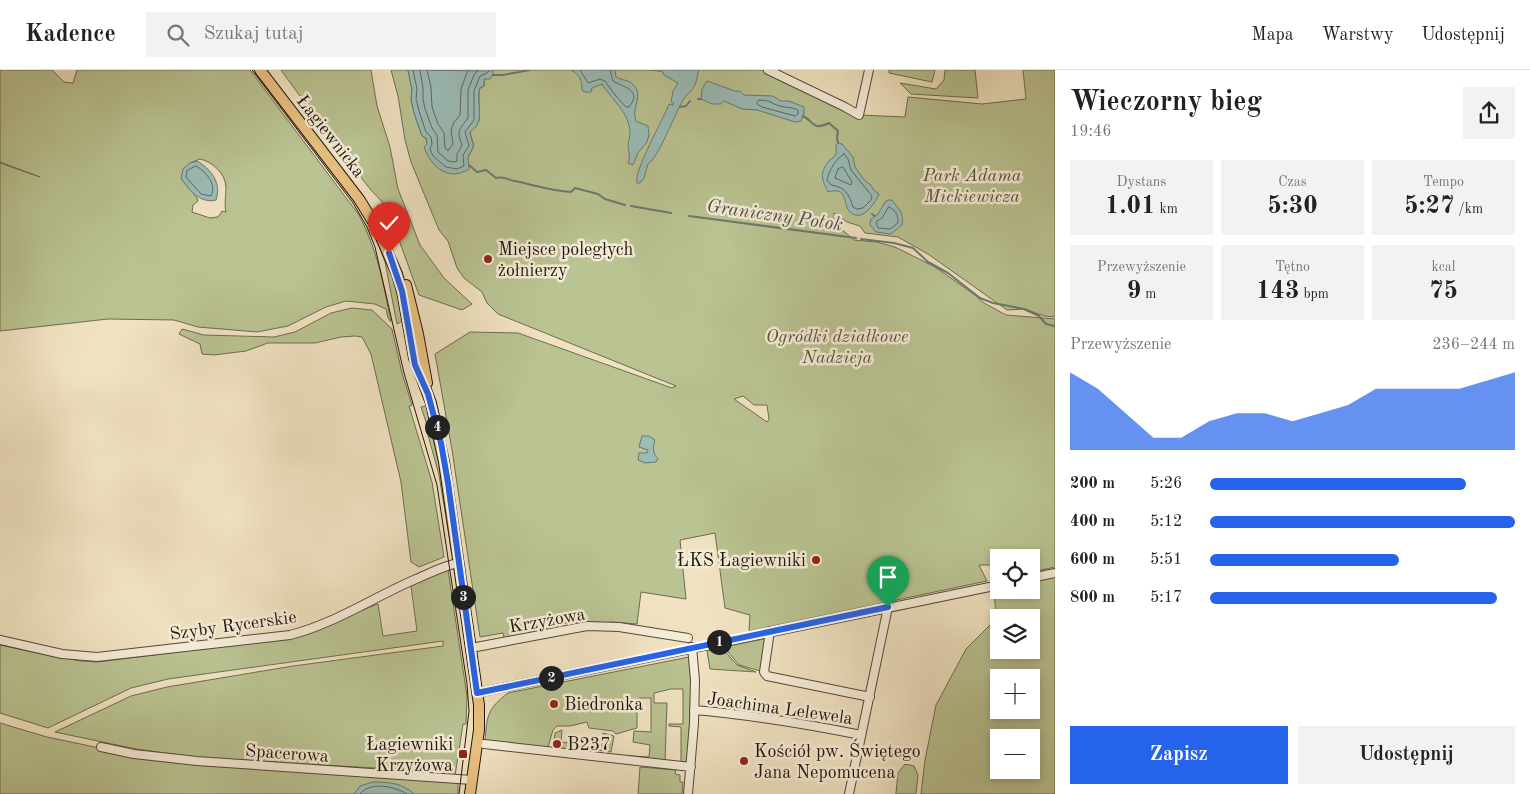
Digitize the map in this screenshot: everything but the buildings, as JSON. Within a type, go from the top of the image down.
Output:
[{"type":"main road","name":"Łagiewnicka","points":[[260,70],[349,184],[377,228],[397,274],[402,291],[414,358],[428,394]]},
{"type":"main road","name":"Łagiewnicka","points":[[267,70],[354,181],[375,213],[394,251],[408,289],[422,351],[428,394],[446,472],[477,693],[479,730],[470,794]]},
{"type":"street","points":[[768,70],[859,115],[869,70]]},
{"type":"street","name":"Szyby Rycerskie","points":[[0,640],[62,654],[97,657],[290,635],[304,631],[416,579],[458,563]]},
{"type":"street","points":[[1040,576],[1055,573]]},
{"type":"street","points":[[477,693],[990,587]]},
{"type":"street","points":[[849,794],[888,607]]},
{"type":"street","name":"Krzyżowa","points":[[471,648],[587,626],[619,627],[688,638]]},
{"type":"street","points":[[770,631],[764,672],[767,676],[870,697]]},
{"type":"street","points":[[688,794],[695,680],[692,647]]},
{"type":"street","name":"Joachima Lelewela","points":[[694,710],[742,714],[796,722],[862,735]]},
{"type":"street","points":[[484,744],[691,767]]},
{"type":"street","name":"Spacerowa","points":[[101,748],[134,754],[197,761],[472,780]]},
{"type":"green space","points":[[0,70],[52,70],[64,82],[73,83],[77,70],[250,70],[359,215],[375,255],[391,322],[386,309],[375,304],[346,301],[326,307],[288,326],[257,332],[198,327],[174,320],[108,319],[0,331],[0,163],[40,177],[0,162]],"holes":[[[200,159],[205,160],[218,169],[225,182],[226,212],[222,211],[218,217],[210,218],[192,212],[193,205],[198,201],[181,178],[190,163]]]},
{"type":"green space","points":[[281,70],[371,70],[377,106],[390,147],[398,189],[420,245],[444,278],[472,304],[462,310],[419,295],[387,207],[337,147]]},
{"type":"green space","points":[[391,70],[408,70],[414,113],[422,136],[426,138],[427,144],[468,157],[473,146],[470,132],[479,121],[479,91],[484,86],[484,79],[492,70],[768,70],[859,115],[905,117],[908,97],[982,104],[1026,99],[1023,70],[1055,70],[1055,317],[1044,316],[1025,309],[1007,310],[928,254],[898,237],[865,233],[860,226],[847,222],[834,213],[834,218],[841,225],[839,227],[854,240],[876,242],[895,247],[935,267],[984,303],[1006,315],[1055,319],[1055,567],[1040,570],[1040,549],[990,549],[990,565],[979,565],[987,581],[749,631],[750,615],[725,608],[715,533],[680,540],[686,599],[641,592],[637,624],[612,622],[579,625],[564,623],[537,633],[504,638],[503,633],[480,637],[452,450],[435,354],[470,332],[518,333],[672,388],[676,386],[498,314],[487,303],[482,292],[464,278],[457,268],[448,241],[439,230],[411,162],[405,140],[398,96]],"holes":[[[743,396],[754,405],[767,405],[769,419],[767,422],[734,399]]]},
{"type":"green space","points":[[889,70],[935,70],[932,82],[889,73]]},
{"type":"green space","points":[[945,70],[975,70],[978,98],[911,94],[900,83],[936,89],[944,80]]},
{"type":"green space","points":[[260,74],[327,157],[349,186],[368,216],[384,248],[397,281],[404,320],[397,324],[385,262],[371,225],[356,200]]},
{"type":"green space","points":[[352,308],[372,310],[392,329],[402,373],[412,405],[409,406],[432,482],[444,557],[419,567],[411,562],[401,482],[371,354],[362,337],[341,337],[315,343],[268,343],[246,351],[214,355],[202,354],[200,344],[179,334],[182,329],[204,335],[274,337],[295,332],[331,313]]},
{"type":"green space","points":[[427,406],[439,462],[452,554],[439,475],[428,435],[430,434],[421,407]]},
{"type":"green space","points":[[447,570],[467,696],[466,724],[463,724],[455,776],[445,773],[445,768],[428,767],[428,771],[200,758],[136,749],[55,732],[131,696],[167,687],[293,666],[443,646],[443,641],[168,679],[131,688],[48,728],[0,713],[0,645],[80,661],[97,662],[291,638],[378,604],[383,636],[417,631],[411,586]]},
{"type":"green space","points":[[1055,576],[1055,794],[921,794],[925,760],[936,705],[966,649],[990,625],[990,659],[1040,659],[1040,609],[995,609],[995,599],[1040,599],[1040,579]]},
{"type":"green space","points":[[769,638],[764,672],[739,665],[724,647]]},
{"type":"green space","points":[[722,648],[737,665],[756,672],[710,669],[707,651]]},
{"type":"green space","points":[[689,657],[691,684],[688,761],[681,763],[681,727],[669,726],[669,724],[683,724],[683,689],[671,689],[654,693],[654,703],[667,703],[665,761],[617,755],[649,757],[650,745],[633,742],[634,731],[651,732],[651,698],[639,698],[637,700],[637,728],[616,734],[613,731],[589,728],[587,722],[570,726],[557,726],[553,730],[548,747],[545,748],[485,741],[489,714],[496,704],[508,693]]},
{"type":"green space","points":[[0,723],[47,737],[133,755],[196,765],[454,781],[454,783],[458,783],[458,794],[0,794]]},
{"type":"green space","points":[[562,730],[561,742],[602,746],[603,733],[614,736],[611,752],[597,750],[596,755],[553,748],[555,733]]},
{"type":"green space","points":[[905,764],[914,766],[918,775],[916,794],[896,794],[898,773]]},
{"type":"green space","points":[[640,767],[676,770],[675,774],[680,775],[680,782],[683,782],[682,794],[638,794]]},
{"type":"water","points":[[408,70],[493,71],[490,79],[484,79],[484,86],[479,91],[479,119],[475,128],[470,132],[473,146],[468,157],[469,169],[462,173],[448,173],[442,170],[431,161],[427,154],[424,147],[427,144],[426,138],[422,136],[414,113]]},
{"type":"water","points":[[571,70],[615,70],[616,77],[634,85],[638,95],[635,110],[636,121],[648,126],[649,135],[647,142],[638,153],[633,165],[628,163],[630,132],[627,118],[602,84],[592,88],[591,92],[585,92],[582,90],[580,78]]},
{"type":"water","points":[[652,70],[699,70],[695,85],[683,100],[657,154],[648,164],[644,178],[640,183],[637,183],[640,168],[650,145],[669,104],[673,105],[674,103],[671,102],[673,91],[678,83],[664,75],[663,72]]},
{"type":"water","points":[[707,81],[740,91],[744,95],[773,96],[781,101],[789,101],[804,107],[801,121],[795,122],[757,110],[742,109],[724,101],[721,104],[712,104],[701,99],[702,89]]},
{"type":"water","points":[[838,143],[842,144],[853,157],[855,167],[865,181],[879,194],[867,212],[862,214],[858,215],[849,211],[842,194],[839,191],[828,192],[823,180],[823,170],[836,154],[836,145]]},
{"type":"water","points":[[197,161],[207,168],[214,177],[218,188],[216,200],[205,200],[195,195],[181,178],[183,169],[190,163]]},
{"type":"water","points":[[888,200],[892,200],[900,211],[902,225],[891,234],[876,232],[870,225],[871,219],[878,214]]},
{"type":"water","points":[[642,436],[649,436],[655,440],[654,449],[658,459],[656,462],[645,463],[638,460],[639,453],[647,453],[648,450],[639,447]]},
{"type":"water","points":[[373,782],[400,785],[414,794],[354,794],[360,786]]},
{"type":"waterway","points":[[493,75],[530,70]]},
{"type":"waterway","points":[[680,107],[686,106],[690,101]]},
{"type":"waterway","points":[[803,116],[816,126],[829,123],[838,131],[838,143]]},
{"type":"waterway","name":"Graniczny Potok","points":[[469,165],[477,172],[486,170],[496,178],[571,192],[575,188],[598,194],[605,199],[625,205]]},
{"type":"waterway","name":"Graniczny Potok","points":[[631,206],[671,213]]},
{"type":"waterway","name":"Graniczny Potok","points":[[689,216],[856,238]]},
{"type":"waterway","name":"Graniczny Potok","points":[[861,239],[894,243],[913,248],[928,262],[948,273],[980,298],[993,303],[1024,309],[1039,316],[1046,324],[1055,326]]},
{"type":"tram line","points":[[252,70],[353,203],[367,227],[375,247],[404,373],[437,485],[467,684],[469,711],[459,794]]},
{"type":"place","name":"Miejsce poległych żołnierzy","points":[[488,259]]},
{"type":"place","name":"ŁKS Łagiewniki","points":[[816,560]]},
{"type":"place","name":"Biedronka","points":[[554,704]]},
{"type":"place","name":"B237","points":[[557,744]]},
{"type":"place","name":"Łagiewniki Krzyżowa","points":[[463,754]]},
{"type":"place","name":"Kościół pw. Świętego Jana Nepomucena","points":[[744,761]]},
{"type":"route","points":[[389,253],[402,291],[415,365],[431,402],[441,443],[477,693],[888,607]]},
{"type":"park label","name":"Park Adama Mickiewicza","points":[[972,185]]},
{"type":"park label","name":"Ogródki działkowe Nadzieja","points":[[837,346]]}]
